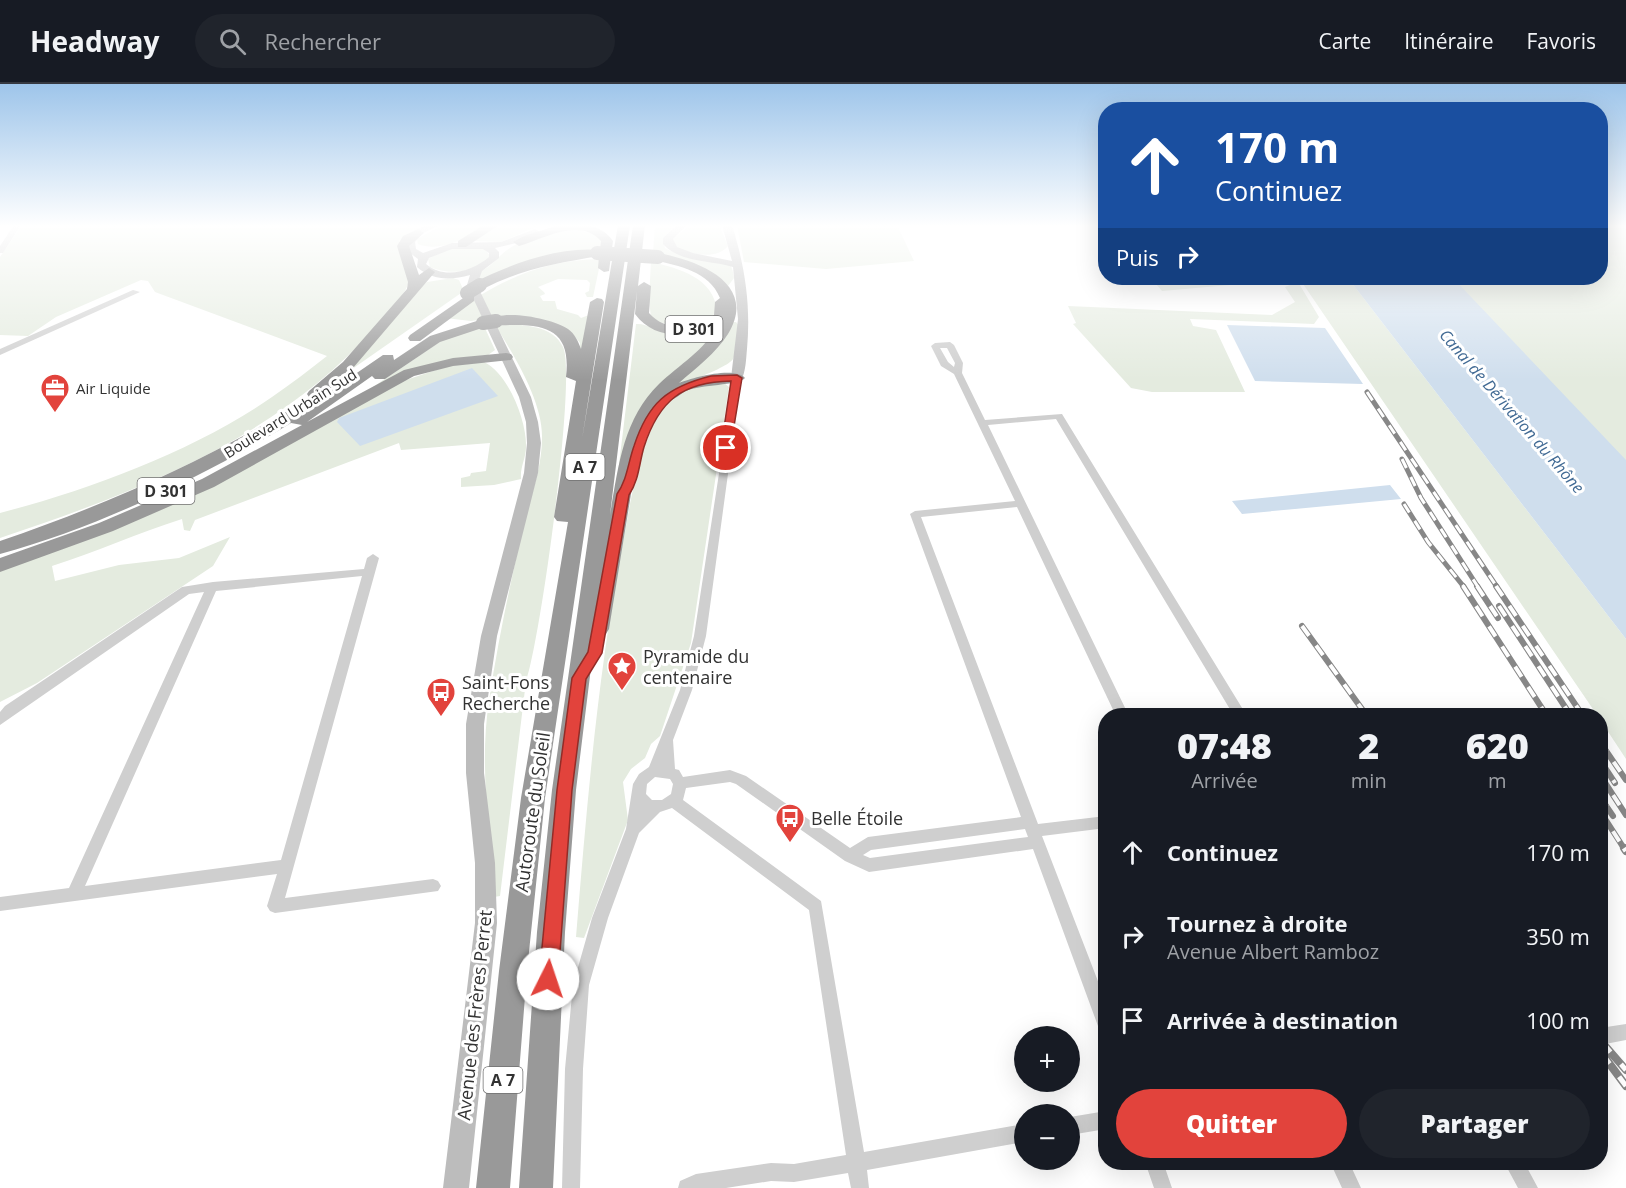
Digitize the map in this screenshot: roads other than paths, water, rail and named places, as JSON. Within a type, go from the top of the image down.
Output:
[{"type":"highway","points":[[413,277],[415,282],[413,292]]},
{"type":"highway","points":[[270,430],[339,375],[413,292],[420,277]]},
{"type":"highway","name":"D 301","points":[[0,558],[139,503],[252,449],[321,405],[474,290],[508,277]]},
{"type":"highway","points":[[549,686],[540,664],[574,434],[601,277]]},
{"type":"highway","name":"Autoroute du Soleil","points":[[494,1188],[518,925],[549,686],[616,277]]},
{"type":"highway","name":"Autoroute du Soleil","points":[[536,1188],[551,932],[564,790],[632,277]]},
{"type":"highway","name":"D 301","points":[[645,277],[641,309],[643,317],[650,323],[663,328],[686,330],[702,327],[722,314],[722,302],[711,285],[698,277]]},
{"type":"highway","name":"D 301","points":[[579,678],[595,653],[631,445],[644,414],[669,383],[713,342],[731,314],[729,299],[710,277]]},
{"type":"highway","name":"Boulevard Urbain Sud","points":[[0,548],[148,491],[270,430],[474,290]]},
{"type":"highway","points":[[0,558],[88,529],[217,473],[303,426],[430,342],[456,330],[490,322],[520,321],[546,325],[562,333],[572,343],[575,363],[570,427],[574,434]]},
{"type":"highway","points":[[0,565],[106,527],[208,483],[409,373],[453,362],[506,357]]},
{"type":"highway","points":[[623,494],[630,485],[647,425],[665,399],[694,382],[737,378]]},
{"type":"main road","points":[[452,277],[474,290],[476,277]]},
{"type":"main road","points":[[737,378],[745,320],[740,277]]},
{"type":"main road","name":"Avenue des Frères Perret","points":[[456,1188],[486,923],[485,863],[475,773],[475,724],[489,636],[533,460],[533,432],[529,409],[474,290]]},
{"type":"street","points":[[0,352],[136,292]]},
{"type":"street","points":[[958,373],[1119,708]]},
{"type":"street","points":[[661,771],[667,741],[686,690],[700,636],[737,378]]},
{"type":"street","points":[[981,423],[1059,416],[1236,708]]},
{"type":"street","points":[[1019,504],[915,514],[1098,1004]]},
{"type":"street","points":[[0,720],[10,710],[186,590],[371,565],[274,906],[433,886]]},
{"type":"street","points":[[73,895],[213,586]]},
{"type":"street","points":[[571,1188],[574,1069],[581,985],[600,918],[633,829],[639,784],[643,779],[661,771],[674,774],[680,783],[680,793],[673,801],[657,807],[633,829]]},
{"type":"street","points":[[680,783],[730,776],[741,780],[850,856],[869,865],[1034,832],[1098,823]]},
{"type":"street","points":[[639,796],[647,805],[657,807]]},
{"type":"street","points":[[673,801],[816,906],[860,1188]]},
{"type":"street","points":[[850,856],[868,844],[1034,832]]},
{"type":"street","points":[[0,904],[285,866]]},
{"type":"street","points":[[1608,1035],[1626,1032]]},
{"type":"street","points":[[1080,1124],[1098,1121]]},
{"type":"street","points":[[687,1188],[696,1183],[771,1172],[794,1173],[856,1160],[1014,1135]]},
{"type":"street","points":[[1157,1170],[1163,1188]]},
{"type":"street","points":[[1344,1170],[1352,1188]]},
{"type":"street","points":[[1518,1170],[1529,1188]]},
{"type":"water","name":"Canal de Dérivation du Rhône","points":[[1353,285],[1460,285],[1626,460],[1626,639]]},
{"type":"water","points":[[1227,325],[1325,328],[1363,384],[1255,381]]},
{"type":"water","points":[[472,368],[498,396],[360,446],[337,422],[339,418]]},
{"type":"water","points":[[1390,485],[1401,499],[1242,514],[1232,501]]},
{"type":"railway","points":[[1367,392],[1497,587]]},
{"type":"railway","points":[[1402,459],[1421,498],[1478,587]]},
{"type":"railway","points":[[1404,504],[1428,542],[1464,587]]},
{"type":"railway","points":[[1463,586],[1542,708]]},
{"type":"railway","points":[[1477,586],[1498,618]]},
{"type":"railway","points":[[1496,586],[1578,708]]},
{"type":"railway","points":[[1499,606],[1566,708]]},
{"type":"railway","points":[[1302,626],[1361,708]]},
{"type":"railway","points":[[1608,754],[1626,780]]},
{"type":"railway","points":[[1608,772],[1615,783]]},
{"type":"railway","points":[[1608,787],[1626,815]]},
{"type":"railway","points":[[1608,809],[1613,816]]},
{"type":"railway","points":[[1608,823],[1625,850]]},
{"type":"railway","points":[[1608,1049],[1626,1070]]},
{"type":"railway","points":[[1608,1062],[1626,1086]]},
{"type":"place","name":"Air Liquide","points":[[55,414]]},
{"type":"place","name":"Pyramide du centenaire","points":[[622,692]]},
{"type":"place","name":"Saint-Fons Recherche","points":[[441,718]]},
{"type":"place","name":"Belle Étoile","points":[[790,844]]}]
